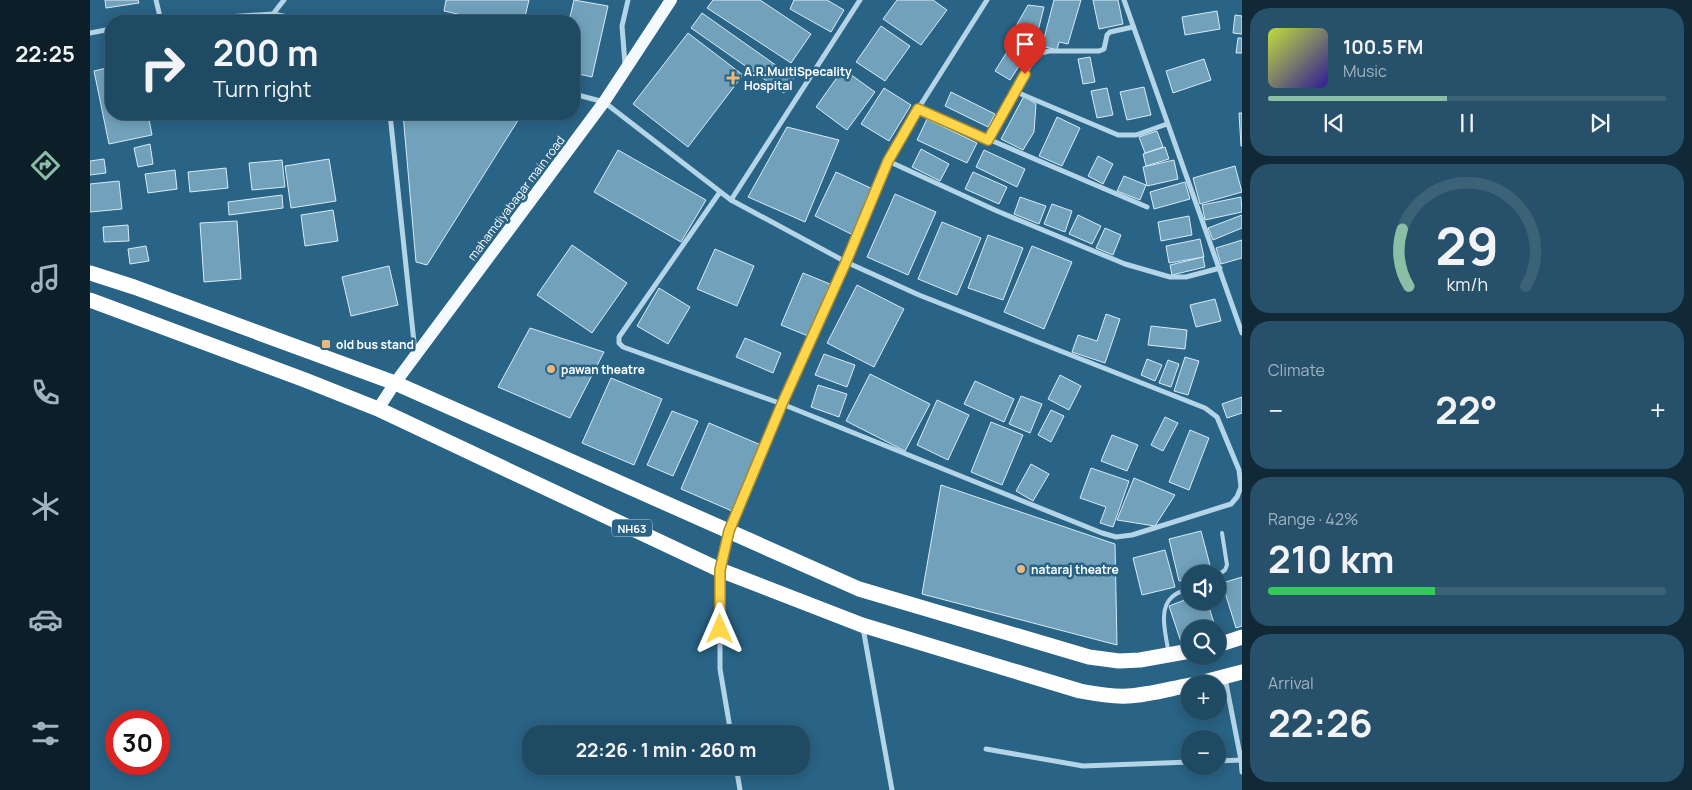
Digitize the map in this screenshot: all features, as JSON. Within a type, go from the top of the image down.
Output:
[{"type":"highway","points":[[90,273],[134,287],[395,382],[859,589],[1089,657],[1119,661],[1181,653]]},
{"type":"highway","name":"NH63","points":[[90,300],[378,409],[720,570],[862,626],[1080,691],[1104,696],[1144,695],[1181,687]]},
{"type":"highway","points":[[1226,642],[1242,637]]},
{"type":"highway","points":[[1226,677],[1242,672]]},
{"type":"main road","name":"mahamdiyabagar main road","points":[[378,409],[395,382],[604,102],[671,0]]},
{"type":"street","points":[[156,0],[160,15]]},
{"type":"street","points":[[272,14],[284,0]]},
{"type":"street","points":[[626,68],[622,26],[628,0]]},
{"type":"street","points":[[730,200],[860,0]]},
{"type":"street","points":[[729,725],[720,669],[720,570],[729,531],[888,161],[918,109],[987,0]]},
{"type":"street","points":[[1124,0],[1242,333]]},
{"type":"street","points":[[257,15],[277,15]]},
{"type":"street","points":[[988,140],[1014,91],[1035,57],[1041,52],[1099,51],[1104,49],[1106,35],[1110,32],[1134,26]]},
{"type":"street","points":[[90,33],[105,31]]},
{"type":"street","points":[[1014,91],[1118,135],[1136,135],[1168,124]]},
{"type":"street","points":[[580,96],[604,102],[720,192],[730,200],[846,262],[919,294],[1205,408],[1217,417],[1239,470],[1241,487],[1236,497],[1230,504],[1132,535],[1116,537],[1102,534],[782,404],[623,347],[619,342],[619,337],[720,192]]},
{"type":"street","points":[[918,109],[1147,208]]},
{"type":"street","points":[[391,120],[415,357]]},
{"type":"street","points":[[888,161],[997,211],[1125,264],[1170,277],[1186,277],[1220,268]]},
{"type":"street","points":[[862,626],[892,790]]},
{"type":"street","points":[[1226,688],[1242,772]]},
{"type":"street","points":[[986,750],[1084,766],[1181,762]]},
{"type":"street","points":[[1226,761],[1241,760]]},
{"type":"street","points":[[738,775],[740,790]]},
{"type":"lane","points":[[1222,533],[1226,568]]},
{"type":"lane","points":[[1169,655],[1164,611],[1166,604],[1173,596],[1181,592]]},
{"type":"building","points":[[105,0],[138,0],[139,3],[106,8]]},
{"type":"building","points":[[446,0],[529,0],[525,15],[462,15],[444,11]]},
{"type":"building","points":[[574,0],[608,6],[592,77],[580,74],[580,15],[570,15]]},
{"type":"building","points":[[713,0],[760,0],[811,34],[791,63],[707,8]]},
{"type":"building","points":[[794,0],[827,0],[844,10],[831,32],[790,9]]},
{"type":"building","points":[[897,0],[933,0],[947,10],[921,45],[883,19]]},
{"type":"building","points":[[1054,0],[1081,0],[1068,44],[1059,42],[1057,50],[1042,46]]},
{"type":"building","points":[[1093,0],[1118,0],[1123,24],[1099,29]]},
{"type":"building","points":[[1028,5],[1044,7],[1036,39],[1012,33]]},
{"type":"building","points":[[1217,11],[1220,29],[1185,35],[1182,17]]},
{"type":"building","points":[[702,13],[794,78],[784,93],[691,28]]},
{"type":"building","points":[[1235,15],[1242,16],[1242,34],[1233,33]]},
{"type":"building","points":[[881,26],[910,46],[885,81],[856,62]]},
{"type":"building","points":[[688,33],[743,75],[688,147],[633,104]]},
{"type":"building","points":[[1238,38],[1242,38],[1242,53],[1236,53]]},
{"type":"building","points":[[1012,44],[1027,54],[1010,80],[995,71]]},
{"type":"building","points":[[1090,57],[1095,82],[1083,84],[1078,59]]},
{"type":"building","points":[[1204,59],[1211,80],[1173,93],[1166,71]]},
{"type":"building","points":[[105,68],[105,120],[149,120],[152,135],[109,144],[94,71]]},
{"type":"building","points":[[843,69],[875,92],[847,130],[816,107]]},
{"type":"building","points":[[1144,87],[1151,115],[1127,120],[1120,92]]},
{"type":"building","points":[[884,88],[911,105],[889,141],[861,124]]},
{"type":"building","points":[[1107,88],[1113,115],[1097,118],[1091,91]]},
{"type":"building","points":[[951,92],[995,114],[988,127],[945,106]]},
{"type":"building","points":[[1024,96],[1036,104],[1034,132],[1023,150],[1001,139]]},
{"type":"building","points":[[1239,113],[1242,113],[1242,146],[1241,146]]},
{"type":"building","points":[[1057,117],[1080,128],[1062,166],[1039,156]]},
{"type":"building","points":[[927,119],[977,143],[967,163],[917,140]]},
{"type":"building","points":[[404,120],[518,120],[427,265],[416,262]]},
{"type":"building","points":[[787,127],[839,140],[805,222],[748,197]]},
{"type":"building","points":[[1157,131],[1163,147],[1145,153],[1139,137]]},
{"type":"building","points":[[150,144],[153,164],[138,167],[134,148]]},
{"type":"building","points":[[1165,147],[1169,159],[1146,166],[1143,154]]},
{"type":"building","points":[[921,149],[949,164],[940,181],[912,167]]},
{"type":"building","points":[[618,150],[706,200],[681,242],[594,192]]},
{"type":"building","points":[[984,150],[1025,169],[1017,187],[976,167]]},
{"type":"building","points":[[1098,156],[1113,164],[1103,184],[1088,176]]},
{"type":"building","points":[[104,159],[106,173],[90,175],[90,161]]},
{"type":"building","points":[[329,159],[336,201],[291,208],[285,166]]},
{"type":"building","points":[[282,160],[285,187],[252,190],[249,163]]},
{"type":"building","points":[[1174,160],[1178,179],[1147,186],[1143,167]]},
{"type":"building","points":[[1235,166],[1242,192],[1200,204],[1193,178]]},
{"type":"building","points":[[226,168],[228,188],[190,192],[188,172]]},
{"type":"building","points":[[175,170],[177,189],[148,193],[145,174]]},
{"type":"building","points":[[836,172],[875,190],[853,235],[815,216]]},
{"type":"building","points":[[973,172],[1007,187],[999,204],[965,189]]},
{"type":"building","points":[[1124,176],[1146,185],[1140,200],[1117,191]]},
{"type":"building","points":[[119,181],[122,209],[90,212],[90,184]]},
{"type":"building","points":[[1185,182],[1190,199],[1154,209],[1150,192]]},
{"type":"building","points":[[895,194],[936,212],[908,275],[867,257]]},
{"type":"building","points":[[282,195],[283,208],[229,215],[228,202]]},
{"type":"building","points":[[1020,197],[1046,206],[1039,224],[1014,214]]},
{"type":"building","points":[[1241,197],[1242,212],[1205,220],[1202,205]]},
{"type":"building","points":[[1052,204],[1072,211],[1065,232],[1044,224]]},
{"type":"building","points":[[333,210],[338,241],[305,246],[301,215]]},
{"type":"building","points":[[1078,215],[1101,226],[1092,244],[1069,234]]},
{"type":"building","points":[[1242,215],[1242,228],[1213,240],[1208,228]]},
{"type":"building","points":[[1189,216],[1192,235],[1161,241],[1158,222]]},
{"type":"building","points":[[237,221],[241,279],[204,282],[200,223]]},
{"type":"building","points":[[942,222],[981,238],[957,295],[918,279]]},
{"type":"building","points":[[128,225],[129,241],[104,242],[103,227]]},
{"type":"building","points":[[1105,228],[1121,235],[1113,255],[1096,248]]},
{"type":"building","points":[[988,235],[1023,248],[1003,300],[968,288]]},
{"type":"building","points":[[1200,239],[1204,257],[1169,263],[1166,246]]},
{"type":"building","points":[[1242,240],[1242,258],[1221,264],[1216,248]]},
{"type":"building","points":[[572,245],[627,283],[592,333],[537,295]]},
{"type":"building","points":[[146,246],[149,261],[130,264],[128,249]]},
{"type":"building","points":[[1032,246],[1072,262],[1044,329],[1004,312]]},
{"type":"building","points":[[715,249],[754,266],[737,306],[697,289]]},
{"type":"building","points":[[1203,257],[1205,267],[1172,275],[1170,265]]},
{"type":"building","points":[[389,266],[398,305],[351,316],[342,277]]},
{"type":"building","points":[[803,273],[830,284],[808,336],[781,325]]},
{"type":"building","points":[[857,285],[904,309],[874,367],[827,343]]},
{"type":"building","points":[[659,288],[690,307],[668,344],[637,326]]},
{"type":"building","points":[[1215,299],[1221,321],[1196,327],[1190,305]]},
{"type":"building","points":[[1106,314],[1120,319],[1105,363],[1072,352],[1078,335],[1097,341]]},
{"type":"building","points":[[1151,326],[1187,330],[1185,349],[1148,345]]},
{"type":"building","name":"pawan theatre","points":[[530,328],[604,352],[570,418],[498,387]]},
{"type":"building","points":[[745,338],[781,353],[773,373],[736,357]]},
{"type":"building","points":[[824,354],[855,365],[847,387],[815,375]]},
{"type":"building","points":[[1185,357],[1199,361],[1188,395],[1174,391]]},
{"type":"building","points":[[1147,359],[1162,365],[1155,381],[1141,375]]},
{"type":"building","points":[[1168,360],[1179,364],[1171,387],[1159,383]]},
{"type":"building","points":[[870,374],[930,404],[905,451],[846,421]]},
{"type":"building","points":[[1060,375],[1081,386],[1069,410],[1048,399]]},
{"type":"building","points":[[611,378],[662,399],[634,465],[582,443]]},
{"type":"building","points":[[975,381],[1014,399],[1004,422],[964,404]]},
{"type":"building","points":[[818,385],[847,394],[839,417],[811,407]]},
{"type":"building","points":[[1021,396],[1042,404],[1030,433],[1009,424]]},
{"type":"building","points":[[1242,397],[1242,413],[1227,418],[1222,404]]},
{"type":"building","points":[[937,400],[969,415],[948,460],[917,445]]},
{"type":"building","points":[[1051,410],[1064,416],[1051,442],[1038,435]]},
{"type":"building","points":[[672,411],[698,421],[673,476],[647,465]]},
{"type":"building","points":[[1165,417],[1178,423],[1163,451],[1151,445]]},
{"type":"building","points":[[991,422],[1023,435],[1002,485],[971,472]]},
{"type":"building","points":[[709,423],[761,445],[732,511],[681,489]]},
{"type":"building","points":[[1190,430],[1209,438],[1189,490],[1169,482]]},
{"type":"building","points":[[1112,435],[1138,445],[1127,471],[1101,461]]},
{"type":"building","points":[[1031,464],[1049,474],[1033,501],[1016,491]]},
{"type":"building","points":[[1091,468],[1129,481],[1113,527],[1100,523],[1106,507],[1080,498]]},
{"type":"building","points":[[1134,478],[1175,495],[1155,526],[1117,520]]},
{"type":"building","name":"nataraj theatre","points":[[941,485],[1115,544],[1117,645],[922,594]]},
{"type":"building","points":[[1201,531],[1210,565],[1181,565],[1181,581],[1179,581],[1169,539]]},
{"type":"building","points":[[1165,550],[1175,587],[1142,595],[1133,558]]},
{"type":"building","points":[[1242,577],[1242,626],[1236,628],[1226,596],[1226,582]]},
{"type":"building","points":[[1181,601],[1181,610],[1210,610],[1213,620],[1181,620],[1181,642],[1169,606]]},
{"type":"place","name":"A.R.MultiSpecality Hospital","points":[[733,78]]},
{"type":"place","name":"old bus stand","points":[[326,344]]},
{"type":"place","name":"pawan theatre","points":[[551,369]]},
{"type":"place","name":"nataraj theatre","points":[[1021,569]]},
{"type":"route","points":[[720,629],[720,570],[729,531],[888,161],[918,109],[988,140],[1025,74]]}]
